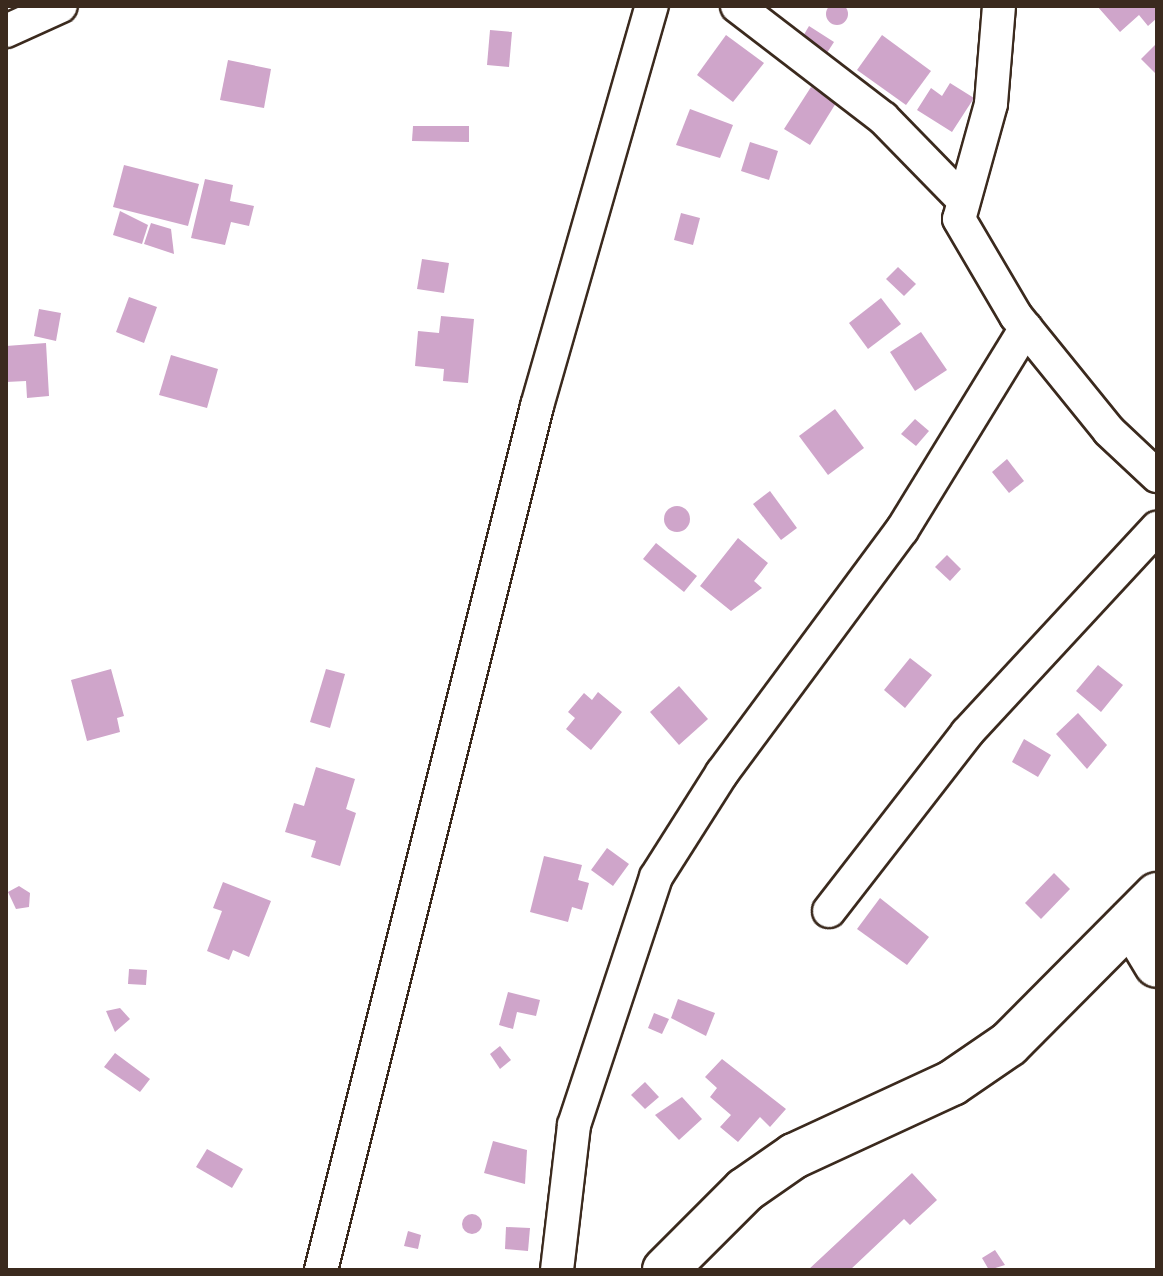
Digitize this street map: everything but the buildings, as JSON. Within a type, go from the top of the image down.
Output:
[{"type":"street","points":[[6,31],[61,6]]},
{"type":"street","points":[[321,1270],[537,406],[652,6]]},
{"type":"street","points":[[737,6],[883,118],[960,197]]},
{"type":"street","points":[[999,6],[991,104],[960,197],[959,219],[982,265],[1026,328],[1109,431],[1157,476]]},
{"type":"street","points":[[557,1270],[574,1125],[656,877],[722,773],[902,530],[1026,328]]},
{"type":"street","points":[[829,911],[967,733],[1157,528]]},
{"type":"street","points":[[1144,908],[1157,965]]},
{"type":"street","points":[[665,1270],[745,1190],[794,1156],[952,1083],[1009,1044],[1144,908]]}]
